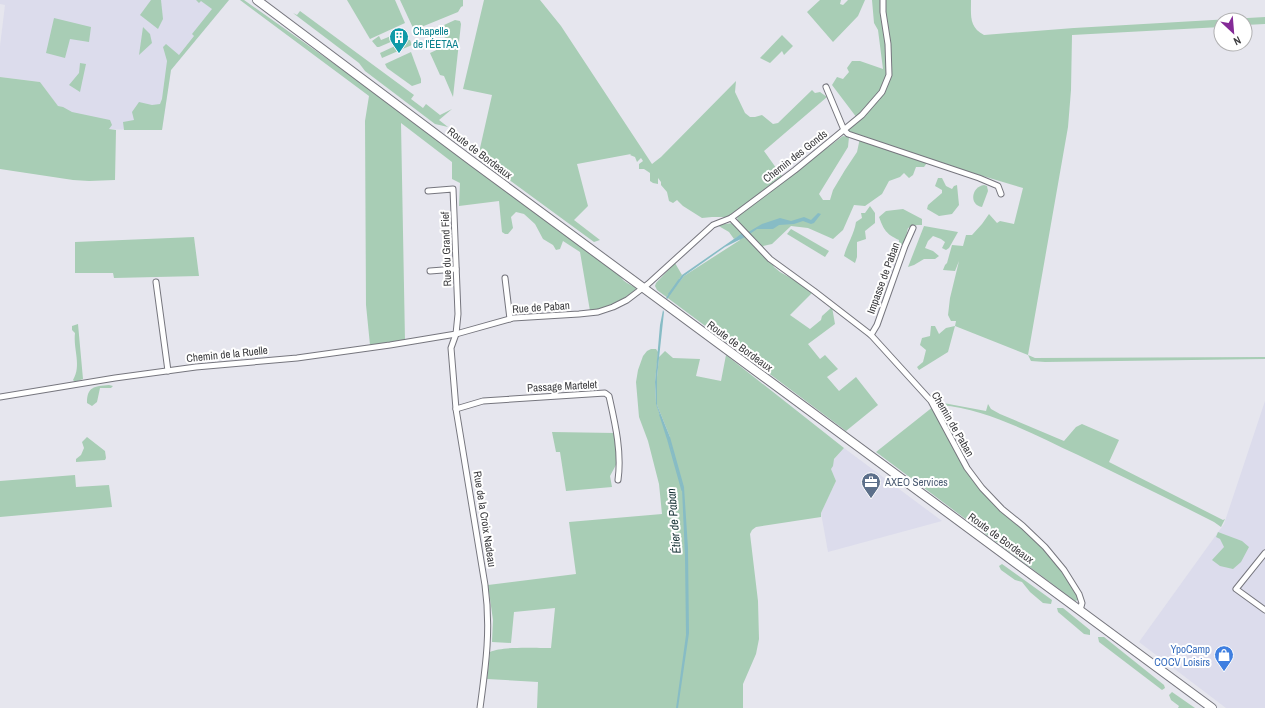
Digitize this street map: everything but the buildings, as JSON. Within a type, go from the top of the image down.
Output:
[{"type":"main road","name":"Route de Bordeaux","points":[[257,0],[1212,708]]},
{"type":"street","name":"Chemin des Gonds","points":[[643,287],[713,224],[731,218],[795,170],[862,115],[882,92],[889,75],[888,44],[883,12],[883,0]]},
{"type":"street","points":[[826,87],[844,130],[848,134],[979,178],[998,186],[1001,194]]},
{"type":"street","name":"Rue du Grand Fief","points":[[428,190],[453,189],[458,314],[456,334]]},
{"type":"street","name":"Chemin de Paban","points":[[731,218],[770,259],[871,335],[931,401],[968,468],[982,488],[1002,509],[1045,547],[1064,570],[1079,594],[1082,602],[1080,610]]},
{"type":"street","name":"Impasse de Paban","points":[[871,335],[877,325],[905,246],[913,228]]},
{"type":"street","points":[[430,271],[456,269]]},
{"type":"street","points":[[505,278],[510,319]]},
{"type":"street","points":[[156,282],[168,371]]},
{"type":"street","name":"Rue de Paban","points":[[456,334],[510,319],[598,312],[627,300],[643,287]]},
{"type":"street","name":"Chemin de la Ruelle","points":[[0,397],[115,378],[226,364],[297,358],[405,343],[456,334]]},
{"type":"street","name":"Rue de la Croix Nadeau","points":[[456,334],[451,348],[456,409],[488,606],[488,647],[480,708]]},
{"type":"street","name":"Passage Martelet","points":[[456,409],[483,401],[606,393],[610,396],[616,432],[620,468],[618,480]]},
{"type":"street","points":[[1265,553],[1236,588],[1265,610]]},
{"type":"shaded area","points":[[0,0],[229,0],[171,70],[162,130],[75,129],[40,82],[0,77],[0,46],[5,5],[0,4]]},
{"type":"shaded area","points":[[1265,401],[1265,708],[1226,708],[1139,642],[1224,524]]},
{"type":"shaded area","points":[[844,448],[942,521],[828,552],[821,513],[836,481],[829,465]]},
{"type":"green space","points":[[151,0],[161,0],[163,19],[158,29],[140,15]]},
{"type":"green space","points":[[196,0],[229,0],[171,70],[162,130],[124,130],[123,122],[134,120],[132,112],[139,102],[152,105],[160,104],[167,61],[163,47],[166,44],[179,55],[194,36],[192,34],[212,9],[201,1],[199,3]]},
{"type":"green space","points":[[240,0],[244,0],[367,87],[616,270],[619,276],[628,284],[636,288],[635,290],[614,304],[590,311],[580,252],[563,241],[560,249],[556,250],[553,245],[543,239],[535,224],[524,214],[516,212],[511,217],[513,228],[508,234],[505,234],[502,232],[499,201],[459,206],[460,183],[452,179],[452,162],[401,123],[405,341],[370,345],[366,305],[365,121],[369,96]]},
{"type":"green space","points":[[347,0],[395,0],[405,23],[370,39]]},
{"type":"green space","points":[[400,0],[463,0],[463,6],[458,12],[414,30]]},
{"type":"green space","points":[[484,0],[540,0],[561,26],[652,164],[661,157],[736,81],[735,92],[745,113],[750,117],[762,115],[773,124],[778,123],[812,90],[815,93],[820,92],[827,97],[764,151],[784,179],[728,217],[702,218],[683,206],[677,200],[673,203],[669,201],[667,192],[661,185],[658,178],[658,184],[650,181],[650,173],[644,169],[639,169],[639,164],[643,161],[641,158],[637,162],[635,157],[630,155],[631,154],[577,164],[588,206],[574,220],[600,240],[594,242],[478,157],[492,95],[463,89]]},
{"type":"green space","points":[[820,0],[841,0],[840,4],[843,5],[848,0],[865,0],[858,16],[833,42],[807,12]]},
{"type":"green space","points":[[872,0],[883,0],[888,56],[885,0],[971,0],[971,16],[973,25],[984,35],[1213,20],[1213,27],[1072,35],[1071,90],[1068,127],[1028,355],[955,326],[956,321],[951,321],[948,315],[950,298],[959,261],[955,271],[943,270],[947,263],[952,245],[963,246],[966,235],[972,235],[989,214],[997,223],[1000,221],[1014,224],[1023,188],[929,160],[924,167],[916,167],[913,175],[909,178],[904,173],[900,177],[889,181],[882,194],[865,206],[854,205],[843,230],[833,239],[808,228],[791,226],[772,244],[763,246],[774,267],[780,272],[814,291],[790,315],[810,329],[821,320],[822,316],[832,307],[835,324],[808,344],[820,359],[825,355],[838,369],[827,377],[839,391],[856,377],[878,405],[846,431],[657,290],[655,286],[656,283],[675,263],[682,275],[670,294],[684,276],[740,240],[739,236],[734,239],[729,232],[717,225],[733,223],[738,226],[737,215],[843,136],[849,137],[848,147],[819,194],[823,200],[830,200],[833,190],[857,152],[860,138],[848,134],[844,130],[872,106],[877,100],[884,86],[862,114],[857,118],[832,85],[837,77],[843,79],[849,72],[847,68],[852,61],[860,61],[883,69],[878,30],[874,23]]},
{"type":"green space","points":[[300,11],[414,95],[411,99],[423,108],[426,104],[440,115],[452,109],[439,120],[448,127],[435,124],[365,71],[359,63],[293,13],[297,15]]},
{"type":"green space","points":[[1265,17],[1265,24],[1253,25],[1253,18]]},
{"type":"green space","points":[[54,18],[91,27],[89,42],[70,39],[65,58],[46,53]]},
{"type":"green space","points":[[455,20],[460,21],[461,24],[453,97],[444,76],[440,75],[430,53],[445,46],[442,39],[446,37],[444,31],[435,35],[433,30]]},
{"type":"green space","points":[[143,27],[150,34],[152,43],[139,55]]},
{"type":"green space","points":[[406,30],[407,35],[379,47],[377,47],[372,41],[379,36],[381,40]]},
{"type":"green space","points":[[782,35],[793,46],[784,55],[782,51],[770,63],[760,58]]},
{"type":"green space","points":[[410,40],[412,45],[382,58],[380,53]]},
{"type":"green space","points":[[411,52],[421,79],[421,83],[412,86],[387,68],[385,64]]},
{"type":"green space","points":[[80,63],[86,64],[80,92],[69,85],[79,73]]},
{"type":"green space","points":[[0,77],[40,82],[58,106],[72,112],[110,120],[112,125],[109,129],[116,130],[115,180],[73,180],[0,169]]},
{"type":"green space","points":[[938,178],[942,178],[946,186],[952,189],[957,185],[959,205],[952,214],[939,216],[927,209],[928,205],[942,193],[942,190],[935,186]]},
{"type":"green space","points":[[984,185],[987,186],[988,191],[982,207],[975,203],[973,196],[976,189]]},
{"type":"green space","points":[[870,206],[875,213],[875,223],[865,231],[866,239],[857,242],[857,257],[855,263],[844,256],[856,222],[862,218],[861,213],[865,213]]},
{"type":"green space","points":[[903,209],[922,219],[922,225],[908,228],[904,245],[899,245],[899,240],[891,236],[886,231],[879,217],[886,211]]},
{"type":"green space","points":[[924,226],[958,232],[949,248],[946,250],[942,248],[945,242],[933,236],[928,241],[925,248],[933,251],[939,256],[935,259],[924,259],[908,267]]},
{"type":"green space","points":[[791,229],[829,251],[825,257],[787,234]]},
{"type":"green space","points":[[194,237],[199,276],[114,278],[113,273],[75,273],[75,242]]},
{"type":"green space","points":[[78,324],[83,379],[75,382],[73,380],[76,375],[77,363],[75,333],[72,330],[72,326]]},
{"type":"green space","points":[[931,326],[935,326],[939,334],[946,328],[955,326],[948,352],[919,370],[917,367],[923,362],[926,350],[920,345],[922,338],[930,336]]},
{"type":"green space","points":[[651,349],[656,349],[658,352],[655,382],[656,403],[668,440],[670,437],[657,405],[659,357],[665,351],[673,358],[700,359],[696,376],[721,381],[726,355],[844,448],[834,459],[831,469],[836,481],[821,513],[821,517],[756,527],[750,534],[758,601],[759,639],[756,654],[743,684],[743,708],[537,708],[538,682],[487,679],[490,652],[511,648],[551,648],[555,608],[514,612],[511,643],[492,642],[493,620],[488,585],[576,574],[569,522],[662,514],[659,484],[648,441],[639,417],[636,382],[643,356]]},
{"type":"green space","points":[[1028,355],[1035,358],[1265,357],[1265,359],[1045,362],[1031,361]]},
{"type":"green space","points":[[109,385],[113,386],[111,388],[100,388],[97,402],[92,406],[87,403],[88,394],[92,388]]},
{"type":"green space","points":[[938,402],[986,411],[988,404],[991,409],[1000,414],[1064,441],[1076,427],[1082,424],[1119,440],[1109,462],[1223,520],[1225,519],[1221,527],[1180,505],[1012,424],[977,412],[941,405],[939,407]]},
{"type":"green space","points":[[934,406],[967,468],[982,488],[1041,546],[1063,570],[1078,600],[1075,601],[876,452]]},
{"type":"green space","points":[[552,432],[615,433],[617,463],[610,476],[612,487],[566,491],[560,452],[556,452]]},
{"type":"green space","points":[[87,437],[105,451],[105,460],[76,462],[76,459],[81,455],[84,448],[82,442]]},
{"type":"green space","points":[[75,475],[76,487],[109,485],[112,507],[0,517],[0,481]]},
{"type":"green space","points":[[1218,532],[1242,541],[1249,547],[1241,562],[1233,569],[1220,566],[1212,560],[1224,547],[1220,539],[1216,537]]},
{"type":"green space","points":[[1002,564],[1052,600],[1051,604],[1043,603],[1030,592],[1022,582],[1015,580],[1001,570],[999,566]]},
{"type":"green space","points":[[1057,608],[1063,608],[1090,630],[1090,635],[1084,634],[1058,612]]},
{"type":"green space","points":[[1098,637],[1104,637],[1164,685],[1165,688],[1162,690],[1099,642]]},
{"type":"green space","points":[[1172,692],[1195,708],[1178,708],[1179,706],[1171,700],[1169,695]]},
{"type":"water","points":[[818,213],[821,214],[814,223],[811,224],[803,221],[794,224],[779,225],[773,229],[757,229],[725,247],[684,276],[670,295],[668,294],[682,275],[744,232],[745,234],[762,224],[780,218],[791,221],[804,217],[811,220]]},
{"type":"water","points":[[663,310],[657,377],[657,405],[670,437],[684,487],[688,548],[689,633],[678,708],[676,708],[686,635],[685,557],[682,489],[670,445],[656,404],[655,382],[660,325]]},
{"type":"waterway","name":"Étier de Paban","points":[[667,298],[679,280]]},
{"type":"waterway","name":"Étier de Paban","points":[[660,415],[682,490]]},
{"type":"place","name":"Chapelle de l'ÉETAA","points":[[399,54]]},
{"type":"place","name":"AXEO Services","points":[[871,499]]},
{"type":"place","name":"YpoCamp COCV Loisirs","points":[[1224,672]]}]
